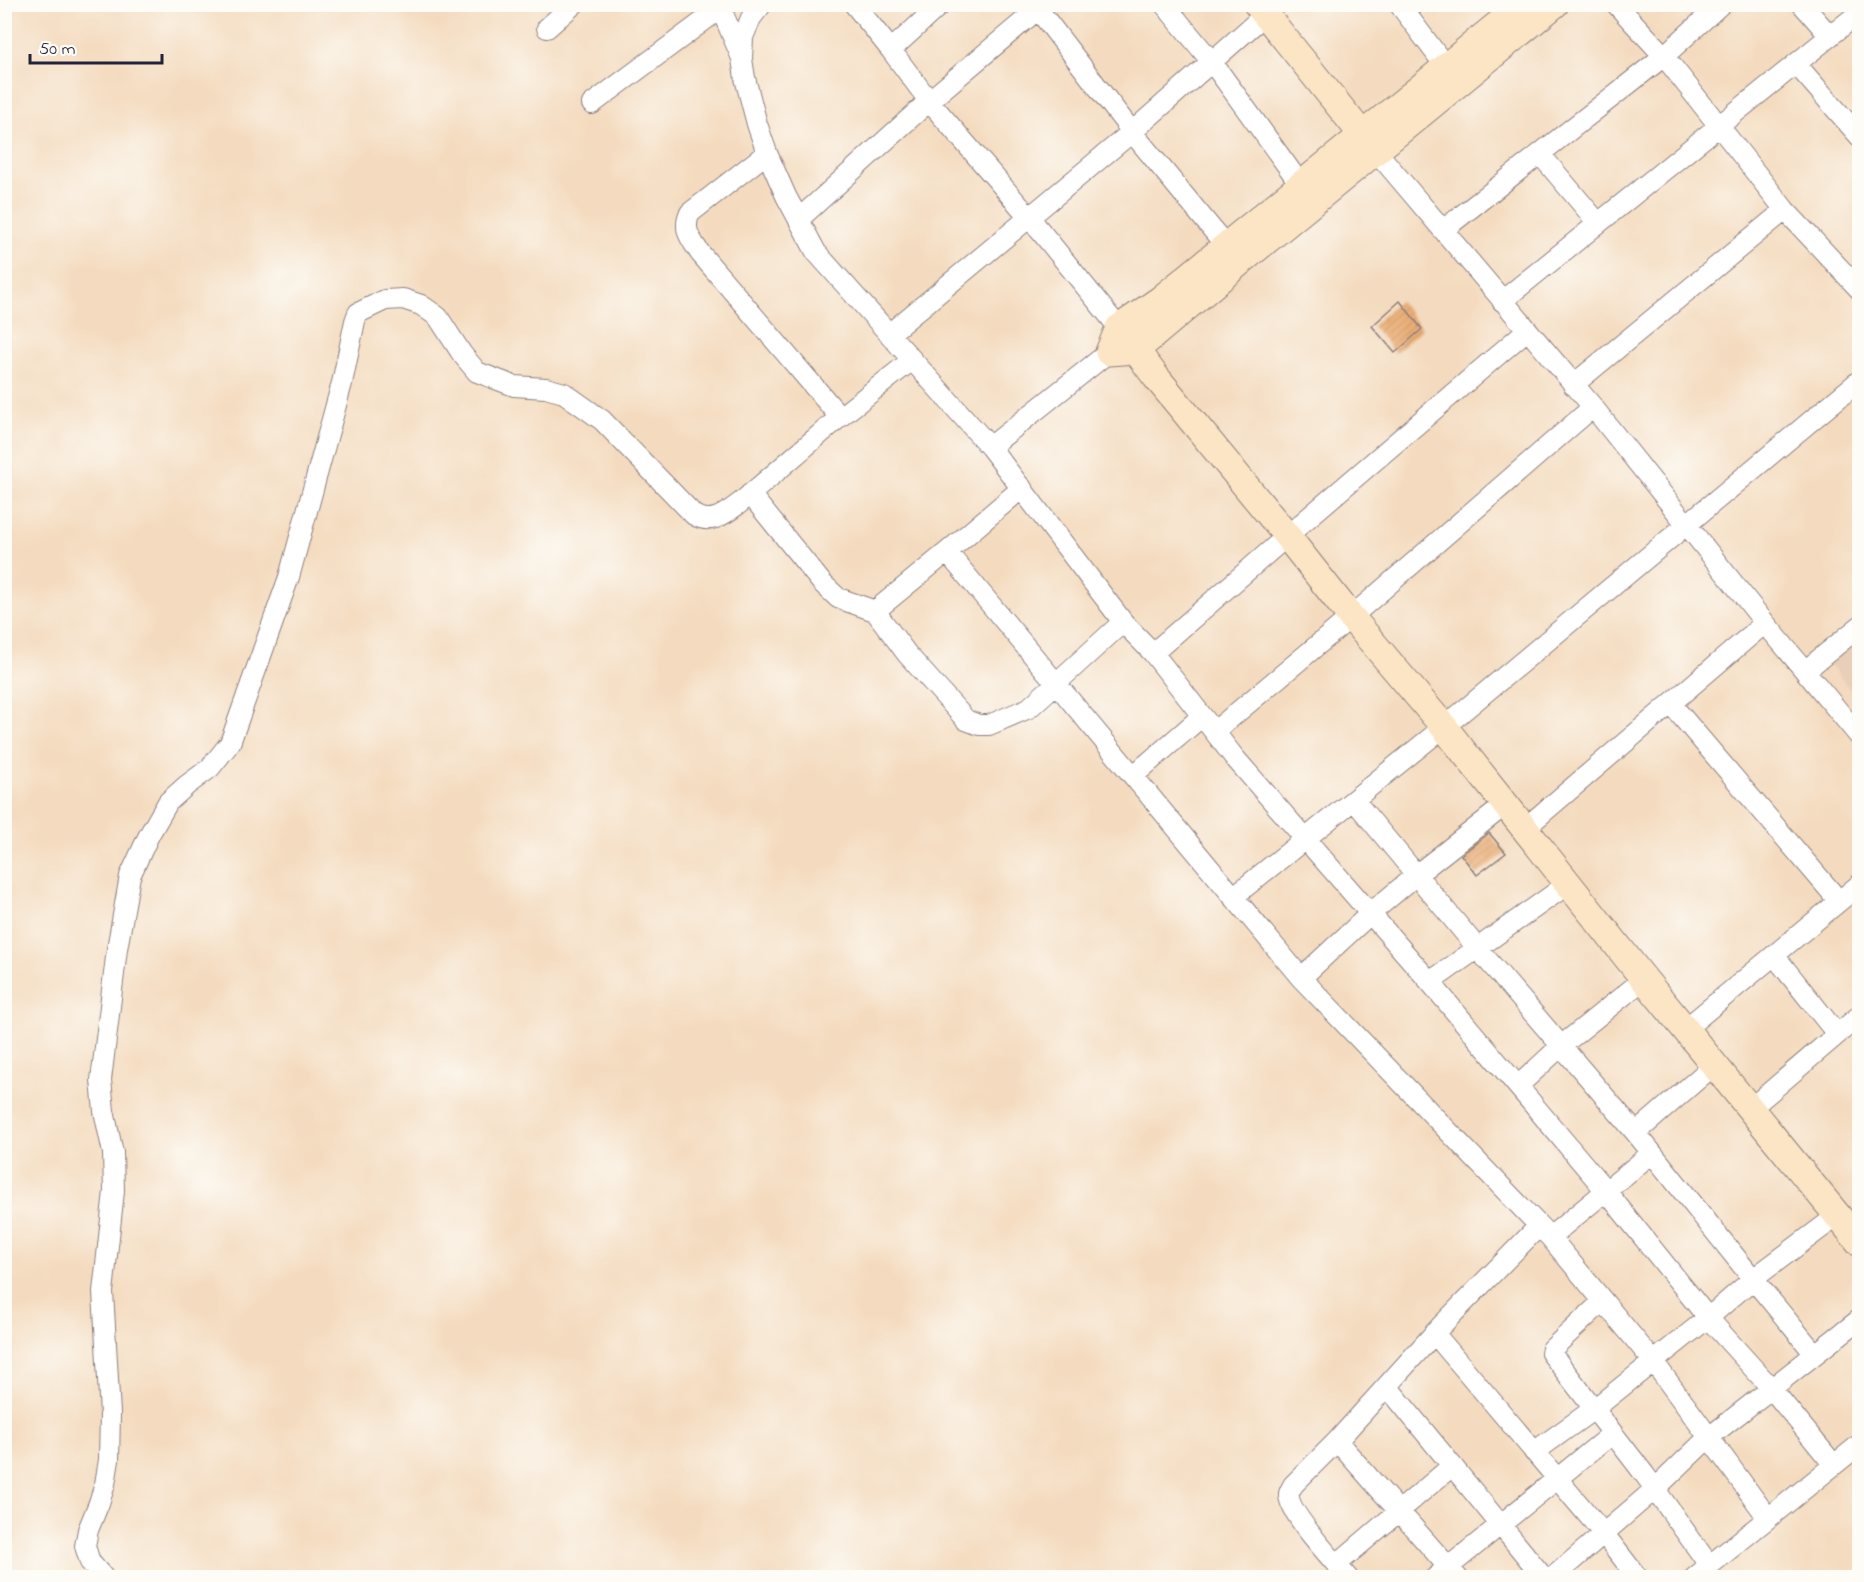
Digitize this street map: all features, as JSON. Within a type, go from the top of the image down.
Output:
[{"type":"street","points":[[547,28],[574,4]]},
{"type":"street","points":[[742,59],[743,37],[751,18],[762,4]]},
{"type":"street","points":[[854,4],[929,101],[1029,218],[1121,344],[1163,386],[1287,536],[1860,1243]]},
{"type":"street","points":[[891,50],[941,4]]},
{"type":"street","points":[[1164,4],[1212,62],[1301,185]]},
{"type":"street","points":[[1399,4],[1446,67]]},
{"type":"street","points":[[990,447],[1121,344],[1239,263],[1446,67],[1518,17],[1555,4]]},
{"type":"street","points":[[1616,4],[1664,56],[1785,210],[1860,290]]},
{"type":"street","points":[[1443,230],[1664,56],[1721,4]]},
{"type":"street","points":[[1802,4],[1829,35]]},
{"type":"street","points":[[592,104],[720,6],[742,59],[757,124],[767,153],[786,196],[816,252],[990,447],[1123,622],[1153,653],[1234,757],[1430,982],[1606,1191],[1708,1318],[1771,1388],[1834,1465]]},
{"type":"street","points":[[799,219],[929,101],[1039,6],[1132,132],[1226,246]]},
{"type":"street","points":[[889,334],[1132,132],[1212,62],[1266,8],[1369,142],[1593,407],[1765,623],[1860,737]]},
{"type":"street","points":[[1502,301],[1860,12]]},
{"type":"street","points":[[1121,344],[1161,299],[1301,185],[1369,142],[1518,17]]},
{"type":"street","points":[[1796,64],[1860,137]]},
{"type":"street","points":[[767,153],[690,213],[685,224],[708,262],[840,417]]},
{"type":"street","points":[[1540,154],[1598,223]]},
{"type":"street","points":[[1573,385],[1785,210]]},
{"type":"street","points":[[104,1578],[90,1562],[86,1546],[88,1530],[105,1484],[109,1460],[110,1414],[103,1292],[114,1191],[112,1153],[101,1080],[117,949],[130,876],[149,835],[168,802],[210,768],[230,743],[289,577],[342,383],[358,313],[385,300],[403,299],[421,305],[438,317],[462,354],[477,372],[514,386],[546,388],[564,393],[622,438],[694,515],[701,519],[713,520],[724,514],[912,360]]},
{"type":"street","points":[[1153,653],[1527,330]]},
{"type":"street","points":[[1233,897],[1443,727],[1860,380]]},
{"type":"street","points":[[1133,776],[1208,724],[1351,617],[1593,407]]},
{"type":"street","points":[[875,610],[1022,488]]},
{"type":"street","points":[[750,494],[822,583],[838,598],[875,610],[907,654],[966,720],[974,724],[989,725],[1029,708],[1123,622]]},
{"type":"street","points":[[947,552],[1301,978],[1544,1232],[1653,1361],[1768,1518]]},
{"type":"street","points":[[1524,829],[1765,623]]},
{"type":"street","points":[[1806,670],[1860,626]]},
{"type":"street","points":[[1671,704],[1839,902]]},
{"type":"street","points":[[1354,800],[1636,1133],[1814,1353]]},
{"type":"street","points":[[1301,978],[1371,913],[1505,805]]},
{"type":"street","points":[[1430,982],[1568,884]]},
{"type":"street","points":[[1685,1029],[1860,884]]},
{"type":"street","points":[[1774,955],[1837,1034]]},
{"type":"street","points":[[1518,1086],[1561,1046],[1644,979]]},
{"type":"street","points":[[1750,1109],[1860,1015]]},
{"type":"street","points":[[1636,1133],[1714,1065]]},
{"type":"street","points":[[1452,1466],[1399,1511],[1343,1571],[1298,1518],[1289,1495],[1293,1485],[1337,1441],[1434,1333],[1544,1232],[1606,1191],[1652,1153]]},
{"type":"street","points":[[1533,1452],[1594,1408],[1708,1318],[1753,1279],[1838,1216]]},
{"type":"street","points":[[1602,1302],[1552,1349],[1551,1353],[1655,1489],[1702,1571],[1860,1444]]},
{"type":"street","points":[[1552,1578],[1655,1489],[1708,1438],[1860,1319]]},
{"type":"street","points":[[1434,1333],[1604,1534],[1638,1578]]},
{"type":"street","points":[[1387,1386],[1544,1578]]},
{"type":"street","points":[[1337,1441],[1399,1511],[1447,1574],[1499,1524],[1612,1434]]},
{"type":"shaded area","points":[[1859,628],[1859,701],[1824,657]]},
{"type":"building","points":[[1400,301],[1422,329],[1395,353],[1372,326]]},
{"type":"building","points":[[1489,833],[1506,853],[1477,875],[1461,855]]}]
